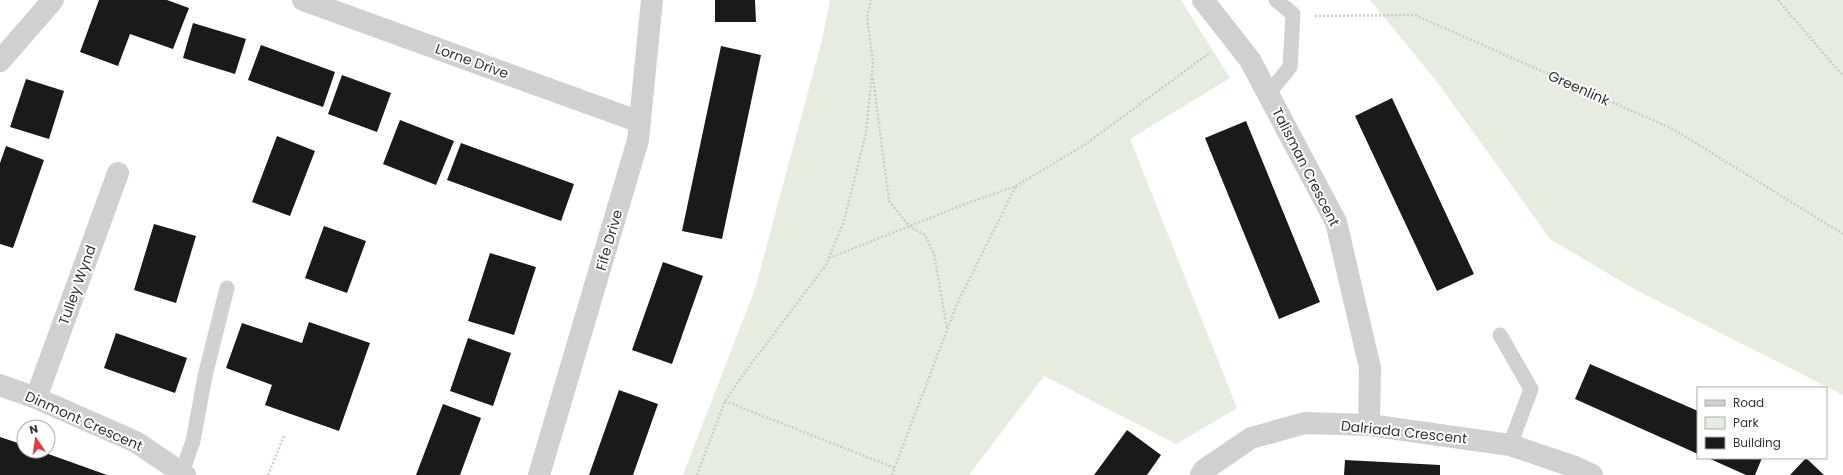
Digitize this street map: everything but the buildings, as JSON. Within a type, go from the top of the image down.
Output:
[{"type":"street","points":[[0,61],[53,0]]},
{"type":"street","name":"Lorne Drive","points":[[303,0],[640,122]]},
{"type":"street","name":"Fife Drive","points":[[539,475],[638,140],[652,0]]},
{"type":"street","name":"Talisman Crescent","points":[[1203,0],[1250,60],[1336,222],[1370,368],[1370,425]]},
{"type":"street","name":"Tulley Wynd","points":[[36,398],[118,173]]},
{"type":"street","name":"Dinmont Crescent","points":[[0,385],[36,398],[136,442],[184,474]]},
{"type":"street","name":"Dalriada Crescent","points":[[1201,475],[1204,470],[1251,438],[1305,423],[1370,425],[1510,445],[1592,475]]},
{"type":"lane","points":[[1268,94],[1290,67],[1293,14],[1276,0]]},
{"type":"lane","points":[[184,474],[193,441],[205,376],[227,288]]},
{"type":"lane","points":[[1500,335],[1531,389],[1510,445]]},
{"type":"path","points":[[697,475],[725,401],[745,372],[826,265],[844,221],[866,133],[873,63],[867,17],[871,0]]},
{"type":"path","points":[[1778,0],[1843,76]]},
{"type":"path","name":"Greenlink","points":[[1293,14],[1322,17],[1415,15],[1672,129],[1843,234]]},
{"type":"path","points":[[828,259],[909,226],[1016,186],[1084,145],[1232,36]]},
{"type":"path","points":[[872,74],[889,202],[909,226],[925,235],[934,254],[947,328]]},
{"type":"path","points":[[892,475],[956,306],[1016,186]]},
{"type":"path","points":[[725,401],[895,468]]},
{"type":"path","points":[[268,475],[284,436]]},
{"type":"green space","points":[[830,0],[1181,0],[1230,78],[1130,139],[1237,408],[1176,444],[1044,376],[969,475],[683,475],[755,289],[822,40]]},
{"type":"green space","points":[[1370,0],[1843,0],[1843,395],[1634,289],[1550,239],[1438,83]]}]
